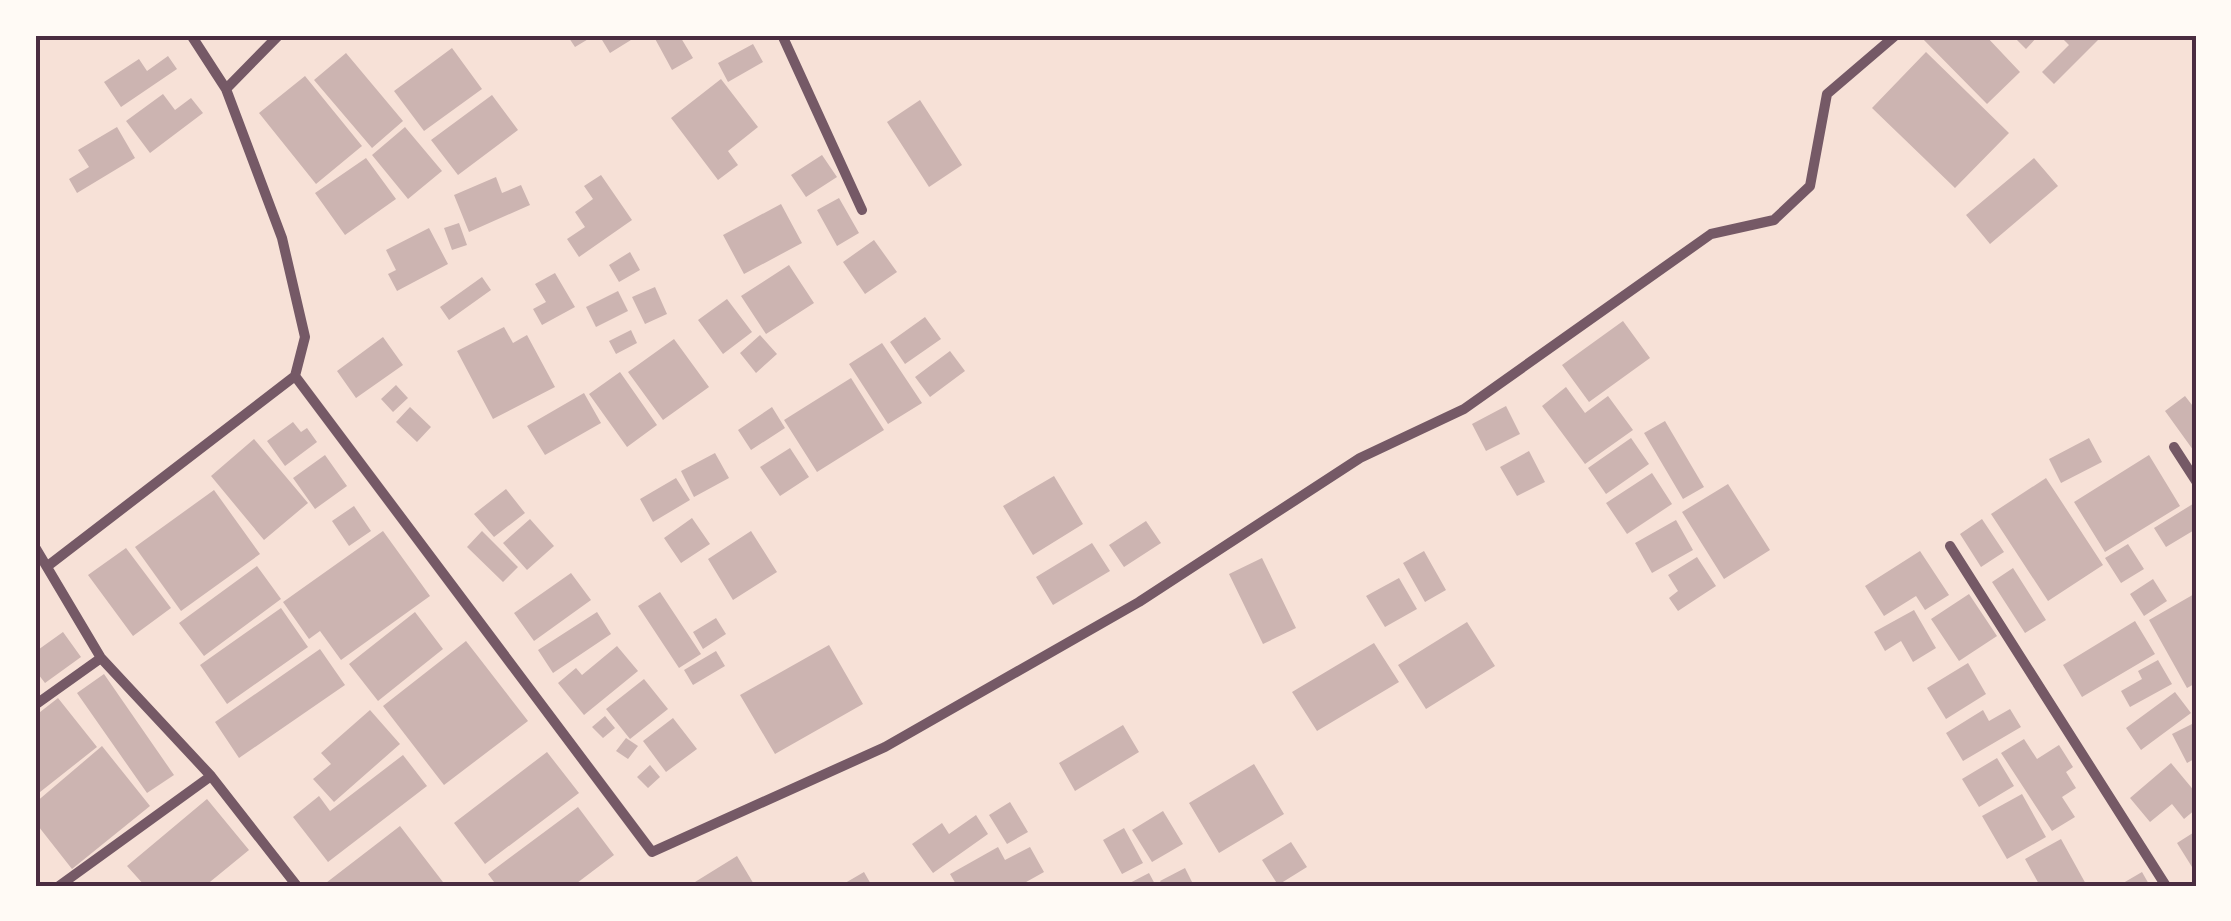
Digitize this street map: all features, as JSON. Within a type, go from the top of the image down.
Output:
[{"type":"street","points":[[49,565],[295,376],[304,337],[286,255],[226,90],[191,35]]},
{"type":"street","points":[[226,90],[279,35]]},
{"type":"street","points":[[782,35],[862,210]]},
{"type":"street","points":[[295,376],[652,852],[885,747],[1139,602],[1360,458],[1464,409],[1711,234],[1774,220],[1810,186],[1827,94],[1896,35]]},
{"type":"street","points":[[2174,448],[2196,480]]},
{"type":"street","points":[[1950,546],[2166,886]]},
{"type":"street","points":[[35,547],[101,658],[211,776],[297,886]]},
{"type":"street","points":[[35,705],[101,658]]},
{"type":"street","points":[[60,886],[211,776]]},
{"type":"building","points":[[567,35],[595,35],[575,47]]},
{"type":"building","points":[[599,35],[639,35],[610,53]]},
{"type":"building","points":[[653,35],[687,35],[681,38],[693,58],[672,70]]},
{"type":"building","points":[[1919,35],[1985,35],[2020,72],[1987,104]]},
{"type":"building","points":[[2012,35],[2039,35],[2026,49]]},
{"type":"building","points":[[2103,35],[2054,84],[2042,72],[2069,45],[2062,38]]},
{"type":"building","points":[[753,44],[763,62],[728,82],[718,63]]},
{"type":"building","points":[[452,48],[482,89],[424,131],[394,91]]},
{"type":"building","points":[[1926,52],[2009,133],[1955,188],[1872,108]]},
{"type":"building","points":[[346,53],[403,121],[372,148],[314,80]]},
{"type":"building","points":[[168,56],[177,69],[121,107],[104,82],[139,59],[147,71]]},
{"type":"building","points":[[305,76],[362,146],[316,184],[259,113]]},
{"type":"building","points":[[721,79],[758,127],[728,151],[738,165],[718,180],[671,118]]},
{"type":"building","points":[[163,94],[175,110],[191,98],[203,113],[150,153],[126,121]]},
{"type":"building","points":[[492,95],[518,130],[458,175],[431,140]]},
{"type":"building","points":[[920,100],[962,165],[929,187],[887,122]]},
{"type":"building","points":[[117,127],[135,158],[77,193],[69,179],[89,167],[78,150]]},
{"type":"building","points":[[405,127],[442,171],[408,199],[372,155]]},
{"type":"building","points":[[822,155],[837,177],[806,197],[791,175]]},
{"type":"building","points":[[366,158],[396,199],[345,235],[315,193]]},
{"type":"building","points":[[2034,158],[2058,186],[1990,244],[1966,215]]},
{"type":"building","points":[[601,175],[632,220],[579,257],[567,239],[585,227],[575,212],[593,199],[584,186]]},
{"type":"building","points":[[496,177],[502,193],[521,185],[530,205],[469,232],[454,195]]},
{"type":"building","points":[[839,198],[859,233],[837,246],[817,210]]},
{"type":"building","points":[[781,204],[802,243],[744,274],[723,235]]},
{"type":"building","points":[[459,223],[467,245],[452,250],[444,228]]},
{"type":"building","points":[[429,228],[448,264],[397,291],[388,274],[396,270],[386,250]]},
{"type":"building","points":[[874,240],[897,272],[865,294],[843,262]]},
{"type":"building","points":[[630,252],[640,270],[619,282],[609,265]]},
{"type":"building","points":[[789,265],[814,303],[766,334],[741,296]]},
{"type":"building","points":[[555,273],[575,307],[542,325],[533,309],[546,302],[535,284]]},
{"type":"building","points":[[482,277],[491,290],[449,320],[440,307]]},
{"type":"building","points":[[655,287],[667,314],[645,324],[632,297]]},
{"type":"building","points":[[618,291],[628,311],[596,327],[586,307]]},
{"type":"building","points":[[727,299],[752,332],[723,354],[698,320]]},
{"type":"building","points":[[925,317],[941,339],[905,364],[890,342]]},
{"type":"building","points":[[1623,321],[1650,358],[1589,402],[1562,365]]},
{"type":"building","points":[[504,327],[513,343],[527,335],[555,387],[493,419],[457,351]]},
{"type":"building","points":[[631,330],[637,343],[616,354],[609,341]]},
{"type":"building","points":[[760,335],[777,354],[756,373],[740,353]]},
{"type":"building","points":[[383,337],[403,365],[356,398],[337,371]]},
{"type":"building","points":[[674,339],[709,387],[663,420],[628,372]]},
{"type":"building","points":[[882,343],[922,403],[888,424],[849,364]]},
{"type":"building","points":[[950,351],[965,371],[930,397],[915,377]]},
{"type":"building","points":[[620,372],[657,425],[627,447],[589,394]]},
{"type":"building","points":[[851,378],[884,430],[817,472],[784,420]]},
{"type":"building","points":[[396,385],[408,398],[393,412],[381,399]]},
{"type":"building","points":[[1566,387],[1585,413],[1608,396],[1633,430],[1585,464],[1542,406]]},
{"type":"building","points":[[584,393],[601,423],[545,455],[527,426]]},
{"type":"building","points":[[2185,396],[2196,410],[2196,454],[2165,411]]},
{"type":"building","points":[[1506,406],[1520,434],[1486,451],[1472,424]]},
{"type":"building","points":[[410,407],[431,427],[417,442],[396,422]]},
{"type":"building","points":[[772,407],[785,428],[751,450],[738,430]]},
{"type":"building","points":[[1665,421],[1704,487],[1683,499],[1644,433]]},
{"type":"building","points":[[293,422],[301,432],[307,428],[317,442],[285,466],[267,441]]},
{"type":"building","points":[[1631,438],[1649,464],[1606,494],[1588,468]]},
{"type":"building","points":[[2089,438],[2102,462],[2061,483],[2049,459]]},
{"type":"building","points":[[254,439],[308,503],[264,540],[211,476]]},
{"type":"building","points":[[790,448],[809,477],[780,496],[760,467]]},
{"type":"building","points":[[1529,451],[1545,482],[1517,496],[1500,467]]},
{"type":"building","points":[[715,453],[729,478],[694,497],[681,471]]},
{"type":"building","points":[[325,455],[347,486],[315,509],[293,478]]},
{"type":"building","points":[[2149,455],[2180,506],[2105,552],[2074,502]]},
{"type":"building","points":[[1652,473],[1672,504],[1627,534],[1606,503]]},
{"type":"building","points":[[1054,476],[1083,524],[1033,555],[1003,506]]},
{"type":"building","points":[[676,478],[690,500],[653,522],[640,499]]},
{"type":"building","points":[[2046,478],[2103,565],[2048,601],[1991,514]]},
{"type":"building","points":[[1728,484],[1770,550],[1724,579],[1682,512]]},
{"type":"building","points":[[506,489],[525,513],[494,537],[474,514]]},
{"type":"building","points":[[214,490],[260,554],[181,611],[135,547]]},
{"type":"building","points":[[2196,502],[2196,529],[2166,547],[2154,528]]},
{"type":"building","points":[[354,506],[371,531],[349,546],[332,521]]},
{"type":"building","points":[[692,518],[710,544],[681,563],[664,538]]},
{"type":"building","points":[[530,519],[554,546],[527,570],[503,543]]},
{"type":"building","points":[[1982,519],[2004,552],[1981,567],[1960,534]]},
{"type":"building","points":[[1676,520],[1693,550],[1652,573],[1635,543]]},
{"type":"building","points":[[1146,521],[1161,543],[1124,567],[1109,545]]},
{"type":"building","points":[[383,531],[430,596],[341,660],[320,631],[309,639],[283,602]]},
{"type":"building","points":[[482,531],[518,567],[503,582],[467,547]]},
{"type":"building","points":[[751,531],[777,572],[733,600],[708,559]]},
{"type":"building","points":[[1092,543],[1110,571],[1053,605],[1036,577]]},
{"type":"building","points":[[2128,544],[2144,569],[2121,583],[2105,558]]},
{"type":"building","points":[[126,548],[171,608],[133,636],[88,575]]},
{"type":"building","points":[[1424,551],[1446,590],[1425,602],[1403,563]]},
{"type":"building","points":[[1920,551],[1949,595],[1925,610],[1916,596],[1884,616],[1865,586]]},
{"type":"building","points":[[1697,557],[1716,586],[1678,611],[1669,598],[1678,591],[1668,575]]},
{"type":"building","points":[[1262,558],[1296,628],[1263,644],[1229,574]]},
{"type":"building","points":[[257,566],[281,599],[204,656],[179,623]]},
{"type":"building","points":[[2013,568],[2046,620],[2025,633],[1992,582]]},
{"type":"building","points":[[571,573],[591,600],[534,641],[514,613]]},
{"type":"building","points":[[1399,578],[1417,609],[1385,627],[1366,596]]},
{"type":"building","points":[[2153,579],[2167,601],[2144,616],[2130,594]]},
{"type":"building","points":[[660,592],[701,654],[679,668],[638,606]]},
{"type":"building","points":[[2196,593],[2196,683],[2187,688],[2149,620]]},
{"type":"building","points":[[1969,594],[1997,636],[1959,661],[1931,619]]},
{"type":"building","points":[[281,608],[308,647],[227,704],[200,665]]},
{"type":"building","points":[[1914,610],[1936,648],[1913,662],[1901,641],[1885,651],[1874,632]]},
{"type":"building","points":[[415,612],[443,649],[378,701],[349,664]]},
{"type":"building","points":[[597,612],[611,634],[553,673],[538,650]]},
{"type":"building","points":[[716,618],[726,634],[703,649],[693,632]]},
{"type":"building","points":[[2135,621],[2155,654],[2082,697],[2063,665]]},
{"type":"building","points":[[1467,622],[1495,666],[1426,709],[1398,665]]},
{"type":"building","points":[[63,632],[81,657],[45,683],[35,670],[35,652]]},
{"type":"building","points":[[466,641],[528,721],[444,785],[383,706]]},
{"type":"building","points":[[1374,643],[1399,682],[1317,731],[1292,692]]},
{"type":"building","points":[[829,645],[863,704],[775,754],[740,695]]},
{"type":"building","points":[[617,646],[638,671],[584,715],[558,683],[576,668],[582,675]]},
{"type":"building","points":[[320,649],[345,685],[239,758],[215,722]]},
{"type":"building","points":[[716,651],[725,666],[693,685],[684,670]]},
{"type":"building","points":[[2158,660],[2172,684],[2130,707],[2121,691],[2142,679],[2138,671]]},
{"type":"building","points":[[1968,663],[1986,694],[1946,719],[1927,688]]},
{"type":"building","points":[[104,674],[174,775],[147,793],[77,693]]},
{"type":"building","points":[[644,679],[668,709],[630,739],[606,709]]},
{"type":"building","points":[[2175,692],[2191,713],[2141,750],[2126,728]]},
{"type":"building","points":[[58,698],[97,747],[35,796],[35,716]]},
{"type":"building","points":[[2010,709],[2021,727],[1963,761],[1946,733],[1983,710],[1989,721]]},
{"type":"building","points":[[370,710],[400,744],[334,802],[313,779],[331,764],[321,753]]},
{"type":"building","points":[[605,716],[615,728],[603,738],[592,727]]},
{"type":"building","points":[[673,718],[697,749],[666,772],[643,741]]},
{"type":"building","points":[[2196,722],[2196,758],[2187,763],[2172,734]]},
{"type":"building","points":[[1123,725],[1139,752],[1075,791],[1059,763]]},
{"type":"building","points":[[626,738],[638,746],[628,759],[616,751]]},
{"type":"building","points":[[2024,739],[2037,759],[2059,745],[2073,767],[2066,772],[2076,788],[2062,797],[2075,817],[2052,831],[2001,753]]},
{"type":"building","points":[[102,746],[150,806],[72,869],[35,822],[35,803]]},
{"type":"building","points":[[547,752],[579,793],[485,864],[454,823]]},
{"type":"building","points":[[403,755],[427,786],[328,862],[293,817],[319,796],[330,811]]},
{"type":"building","points":[[1997,758],[2014,786],[1979,807],[1962,779]]},
{"type":"building","points":[[2171,763],[2196,793],[2196,809],[2184,819],[2172,804],[2150,822],[2130,798]]},
{"type":"building","points":[[1254,764],[1284,814],[1219,853],[1189,803]]},
{"type":"building","points":[[650,765],[660,777],[648,788],[637,777]]},
{"type":"building","points":[[2022,794],[2046,837],[2007,859],[1982,816]]},
{"type":"building","points":[[207,799],[249,850],[205,886],[145,886],[127,866]]},
{"type":"building","points":[[1010,802],[1028,832],[1007,844],[989,815]]},
{"type":"building","points":[[578,807],[614,855],[573,886],[497,886],[488,874]]},
{"type":"building","points":[[1163,811],[1183,844],[1152,862],[1132,830]]},
{"type":"building","points":[[976,815],[988,834],[933,873],[912,844],[942,823],[949,834]]},
{"type":"building","points":[[400,826],[446,886],[322,886]]},
{"type":"building","points":[[1124,828],[1143,863],[1122,874],[1103,840]]},
{"type":"building","points":[[2196,831],[2196,865],[2192,867],[2177,843]]},
{"type":"building","points":[[2061,839],[2087,886],[2040,886],[2025,859]]},
{"type":"building","points":[[1291,842],[1307,867],[1278,885],[1262,860]]},
{"type":"building","points":[[998,847],[1005,860],[1030,847],[1044,872],[1019,886],[957,886],[950,874]]},
{"type":"building","points":[[737,856],[755,886],[698,886],[695,882]]},
{"type":"building","points":[[1185,868],[1194,886],[1163,886],[1160,881]]},
{"type":"building","points":[[864,872],[872,886],[840,886]]},
{"type":"building","points":[[2142,872],[2150,886],[2118,886]]},
{"type":"building","points":[[1149,873],[1156,886],[1124,886]]}]
